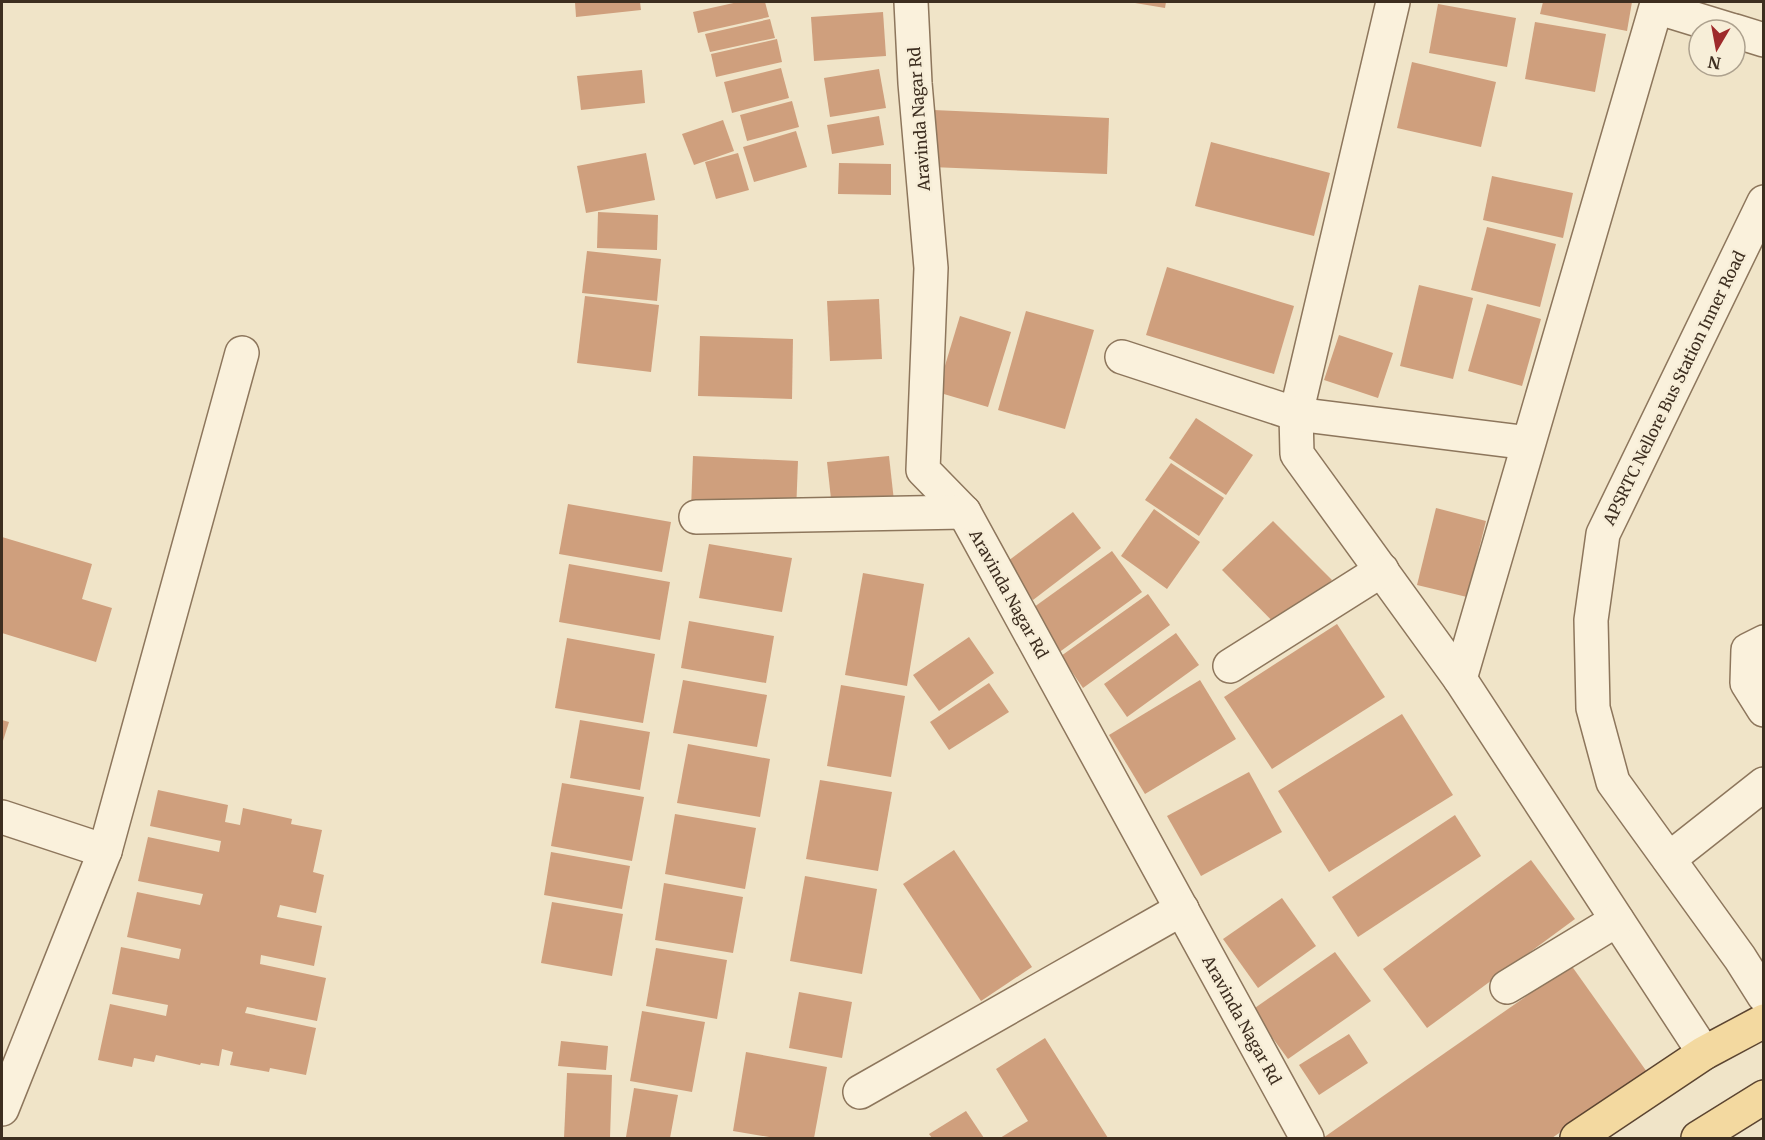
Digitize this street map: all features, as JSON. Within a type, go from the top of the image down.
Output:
[{"type":"main road","points":[[1577,1138],[1704,1053],[1764,1021]]},
{"type":"main road","points":[[1698,1138],[1764,1097]]},
{"type":"street","name":"Aravinda Nagar Rd","points":[[911,2],[915,83],[931,268],[923,470],[964,512],[1307,1138]]},
{"type":"street","points":[[1393,2],[1296,414],[1297,454],[1460,678],[1704,1053]]},
{"type":"street","points":[[1648,33],[1656,2]]},
{"type":"street","points":[[1460,678],[1656,7],[1692,18]]},
{"type":"street","points":[[1747,35],[1764,40]]},
{"type":"street","name":"APSRTC Nellore Bus Station Inner Road","points":[[1764,202],[1603,534],[1591,620],[1593,708],[1613,782],[1740,958],[1764,996]]},
{"type":"street","points":[[2,1109],[105,850],[242,353]]},
{"type":"street","points":[[1122,357],[1296,414],[1528,443]]},
{"type":"street","points":[[696,517],[964,512]]},
{"type":"street","points":[[1230,666],[1382,570]]},
{"type":"street","points":[[1764,642],[1748,650],[1747,683],[1764,710]]},
{"type":"street","points":[[1669,859],[1764,784]]},
{"type":"street","points":[[2,817],[105,850]]},
{"type":"street","points":[[860,1092],[1182,909]]},
{"type":"street","points":[[1507,987],[1617,920]]},
{"type":"building","points":[[575,2],[640,2],[641,10],[576,17]]},
{"type":"building","points":[[738,2],[765,2],[769,17],[698,33],[693,12]]},
{"type":"building","points":[[1129,2],[1166,2],[1165,8]]},
{"type":"building","points":[[1543,2],[1632,2],[1627,31],[1540,14]]},
{"type":"building","points":[[1438,4],[1516,18],[1507,67],[1429,53]]},
{"type":"building","points":[[883,12],[886,56],[814,61],[811,17]]},
{"type":"building","points":[[770,19],[775,38],[710,52],[705,34]]},
{"type":"building","points":[[1535,22],[1606,34],[1595,92],[1525,79]]},
{"type":"building","points":[[777,39],[782,62],[716,77],[711,54]]},
{"type":"building","points":[[1412,62],[1496,82],[1481,147],[1397,128]]},
{"type":"building","points":[[781,68],[789,98],[732,113],[724,82]]},
{"type":"building","points":[[879,69],[886,108],[830,117],[824,78]]},
{"type":"building","points":[[642,70],[645,103],[581,110],[577,76]]},
{"type":"building","points":[[792,101],[799,127],[747,141],[740,115]]},
{"type":"building","points":[[933,110],[1109,118],[1107,174],[931,167]]},
{"type":"building","points":[[879,116],[884,145],[832,154],[827,125]]},
{"type":"building","points":[[723,120],[734,151],[694,165],[682,134]]},
{"type":"building","points":[[796,131],[807,167],[754,182],[743,147]]},
{"type":"building","points":[[1211,142],[1330,173],[1314,236],[1195,206]]},
{"type":"building","points":[[646,153],[655,200],[586,213],[577,166]]},
{"type":"building","points":[[738,153],[749,190],[716,199],[705,162]]},
{"type":"building","points":[[839,163],[891,164],[891,195],[838,194]]},
{"type":"building","points":[[1492,176],[1573,193],[1563,238],[1483,220]]},
{"type":"building","points":[[598,212],[658,215],[657,250],[597,248]]},
{"type":"building","points":[[1487,227],[1556,244],[1540,307],[1471,290]]},
{"type":"building","points":[[587,251],[661,259],[657,301],[582,293]]},
{"type":"building","points":[[1167,267],[1294,306],[1274,374],[1146,335]]},
{"type":"building","points":[[1419,285],[1473,298],[1453,379],[1400,366]]},
{"type":"building","points":[[585,296],[659,305],[651,372],[577,363]]},
{"type":"building","points":[[879,299],[882,359],[830,361],[827,301]]},
{"type":"building","points":[[1487,304],[1541,319],[1522,386],[1468,371]]},
{"type":"building","points":[[1026,311],[1094,330],[1065,429],[998,410]]},
{"type":"building","points":[[960,316],[1011,332],[988,407],[937,392]]},
{"type":"building","points":[[1339,335],[1393,353],[1378,398],[1324,380]]},
{"type":"building","points":[[700,336],[793,339],[792,399],[698,396]]},
{"type":"building","points":[[1196,418],[1253,455],[1226,495],[1169,458]]},
{"type":"building","points":[[693,456],[798,461],[796,513],[691,509]]},
{"type":"building","points":[[889,456],[894,501],[832,508],[827,462]]},
{"type":"building","points":[[1171,463],[1224,498],[1199,536],[1145,500]]},
{"type":"building","points":[[568,504],[671,522],[662,572],[559,554]]},
{"type":"building","points":[[1436,508],[1486,521],[1467,597],[1417,585]]},
{"type":"building","points":[[1154,509],[1200,542],[1167,589],[1121,556]]},
{"type":"building","points":[[1073,512],[1101,548],[1033,600],[1004,564]]},
{"type":"building","points":[[1273,521],[1332,580],[1281,630],[1222,570]]},
{"type":"building","points":[[2,537],[92,564],[82,599],[112,608],[96,662],[2,633]]},
{"type":"building","points":[[709,544],[792,558],[782,612],[699,598]]},
{"type":"building","points":[[1112,551],[1142,592],[1054,656],[1023,615]]},
{"type":"building","points":[[569,564],[670,582],[660,640],[559,622]]},
{"type":"building","points":[[863,573],[924,584],[907,686],[845,675]]},
{"type":"building","points":[[1148,594],[1170,625],[1083,688],[1061,656]]},
{"type":"building","points":[[689,621],[774,636],[766,683],[681,668]]},
{"type":"building","points":[[1337,624],[1385,697],[1272,769],[1224,697]]},
{"type":"building","points":[[1176,633],[1199,665],[1127,717],[1104,684]]},
{"type":"building","points":[[969,637],[994,673],[939,711],[913,675]]},
{"type":"building","points":[[567,638],[655,654],[643,723],[555,708]]},
{"type":"building","points":[[683,680],[767,695],[757,747],[673,733]]},
{"type":"building","points":[[1200,680],[1236,739],[1145,794],[1109,735]]},
{"type":"building","points":[[989,683],[1009,712],[949,750],[930,722]]},
{"type":"building","points":[[841,685],[905,696],[891,777],[827,766]]},
{"type":"building","points":[[1402,714],[1453,795],[1329,872],[1278,791]]},
{"type":"building","points":[[2,720],[9,722],[2,744]]},
{"type":"building","points":[[580,720],[650,732],[640,790],[570,778]]},
{"type":"building","points":[[688,744],[770,759],[760,817],[677,803]]},
{"type":"building","points":[[1249,772],[1282,832],[1201,876],[1167,816]]},
{"type":"building","points":[[820,780],[892,792],[878,871],[806,859]]},
{"type":"building","points":[[562,783],[644,797],[632,861],[551,846]]},
{"type":"building","points":[[158,790],[228,805],[225,822],[240,825],[243,808],[292,819],[291,824],[322,830],[313,872],[324,875],[316,913],[280,905],[277,917],[322,926],[314,966],[261,955],[260,964],[326,978],[317,1021],[247,1007],[245,1013],[316,1028],[306,1075],[270,1068],[269,1072],[230,1065],[233,1052],[222,1049],[219,1066],[201,1063],[200,1065],[156,1055],[154,1062],[134,1058],[132,1067],[98,1060],[110,1004],[166,1016],[168,1005],[112,994],[121,947],[179,959],[181,949],[127,937],[137,892],[200,905],[203,894],[138,881],[148,837],[219,852],[221,841],[150,826]]},
{"type":"building","points":[[675,814],[756,828],[745,889],[665,874]]},
{"type":"building","points":[[1455,815],[1481,856],[1358,937],[1332,897]]},
{"type":"building","points":[[954,850],[1032,967],[981,1001],[903,884]]},
{"type":"building","points":[[551,852],[630,866],[622,909],[544,895]]},
{"type":"building","points":[[1531,860],[1575,919],[1427,1028],[1383,969]]},
{"type":"building","points":[[805,876],[877,889],[862,974],[790,961]]},
{"type":"building","points":[[664,883],[743,897],[733,953],[655,940]]},
{"type":"building","points":[[1282,898],[1316,946],[1258,988],[1223,939]]},
{"type":"building","points":[[552,902],[623,914],[612,976],[541,963]]},
{"type":"building","points":[[656,948],[727,960],[717,1019],[646,1006]]},
{"type":"building","points":[[1335,952],[1371,1001],[1288,1059],[1252,1010]]},
{"type":"building","points":[[1571,965],[1647,1072],[1552,1138],[1323,1138]]},
{"type":"building","points":[[799,992],[852,1002],[842,1058],[789,1048]]},
{"type":"building","points":[[642,1011],[705,1022],[692,1092],[630,1081]]},
{"type":"building","points":[[1349,1034],[1368,1063],[1319,1095],[1299,1065]]},
{"type":"building","points":[[1045,1038],[1108,1138],[1000,1138],[1028,1121],[996,1069]]},
{"type":"building","points":[[561,1041],[608,1046],[606,1070],[558,1066]]},
{"type":"building","points":[[746,1052],[827,1067],[814,1138],[775,1138],[733,1131]]},
{"type":"building","points":[[567,1073],[612,1075],[610,1138],[564,1138]]},
{"type":"building","points":[[634,1088],[678,1095],[670,1138],[626,1137]]},
{"type":"building","points":[[966,1111],[984,1138],[932,1138],[929,1134]]}]
